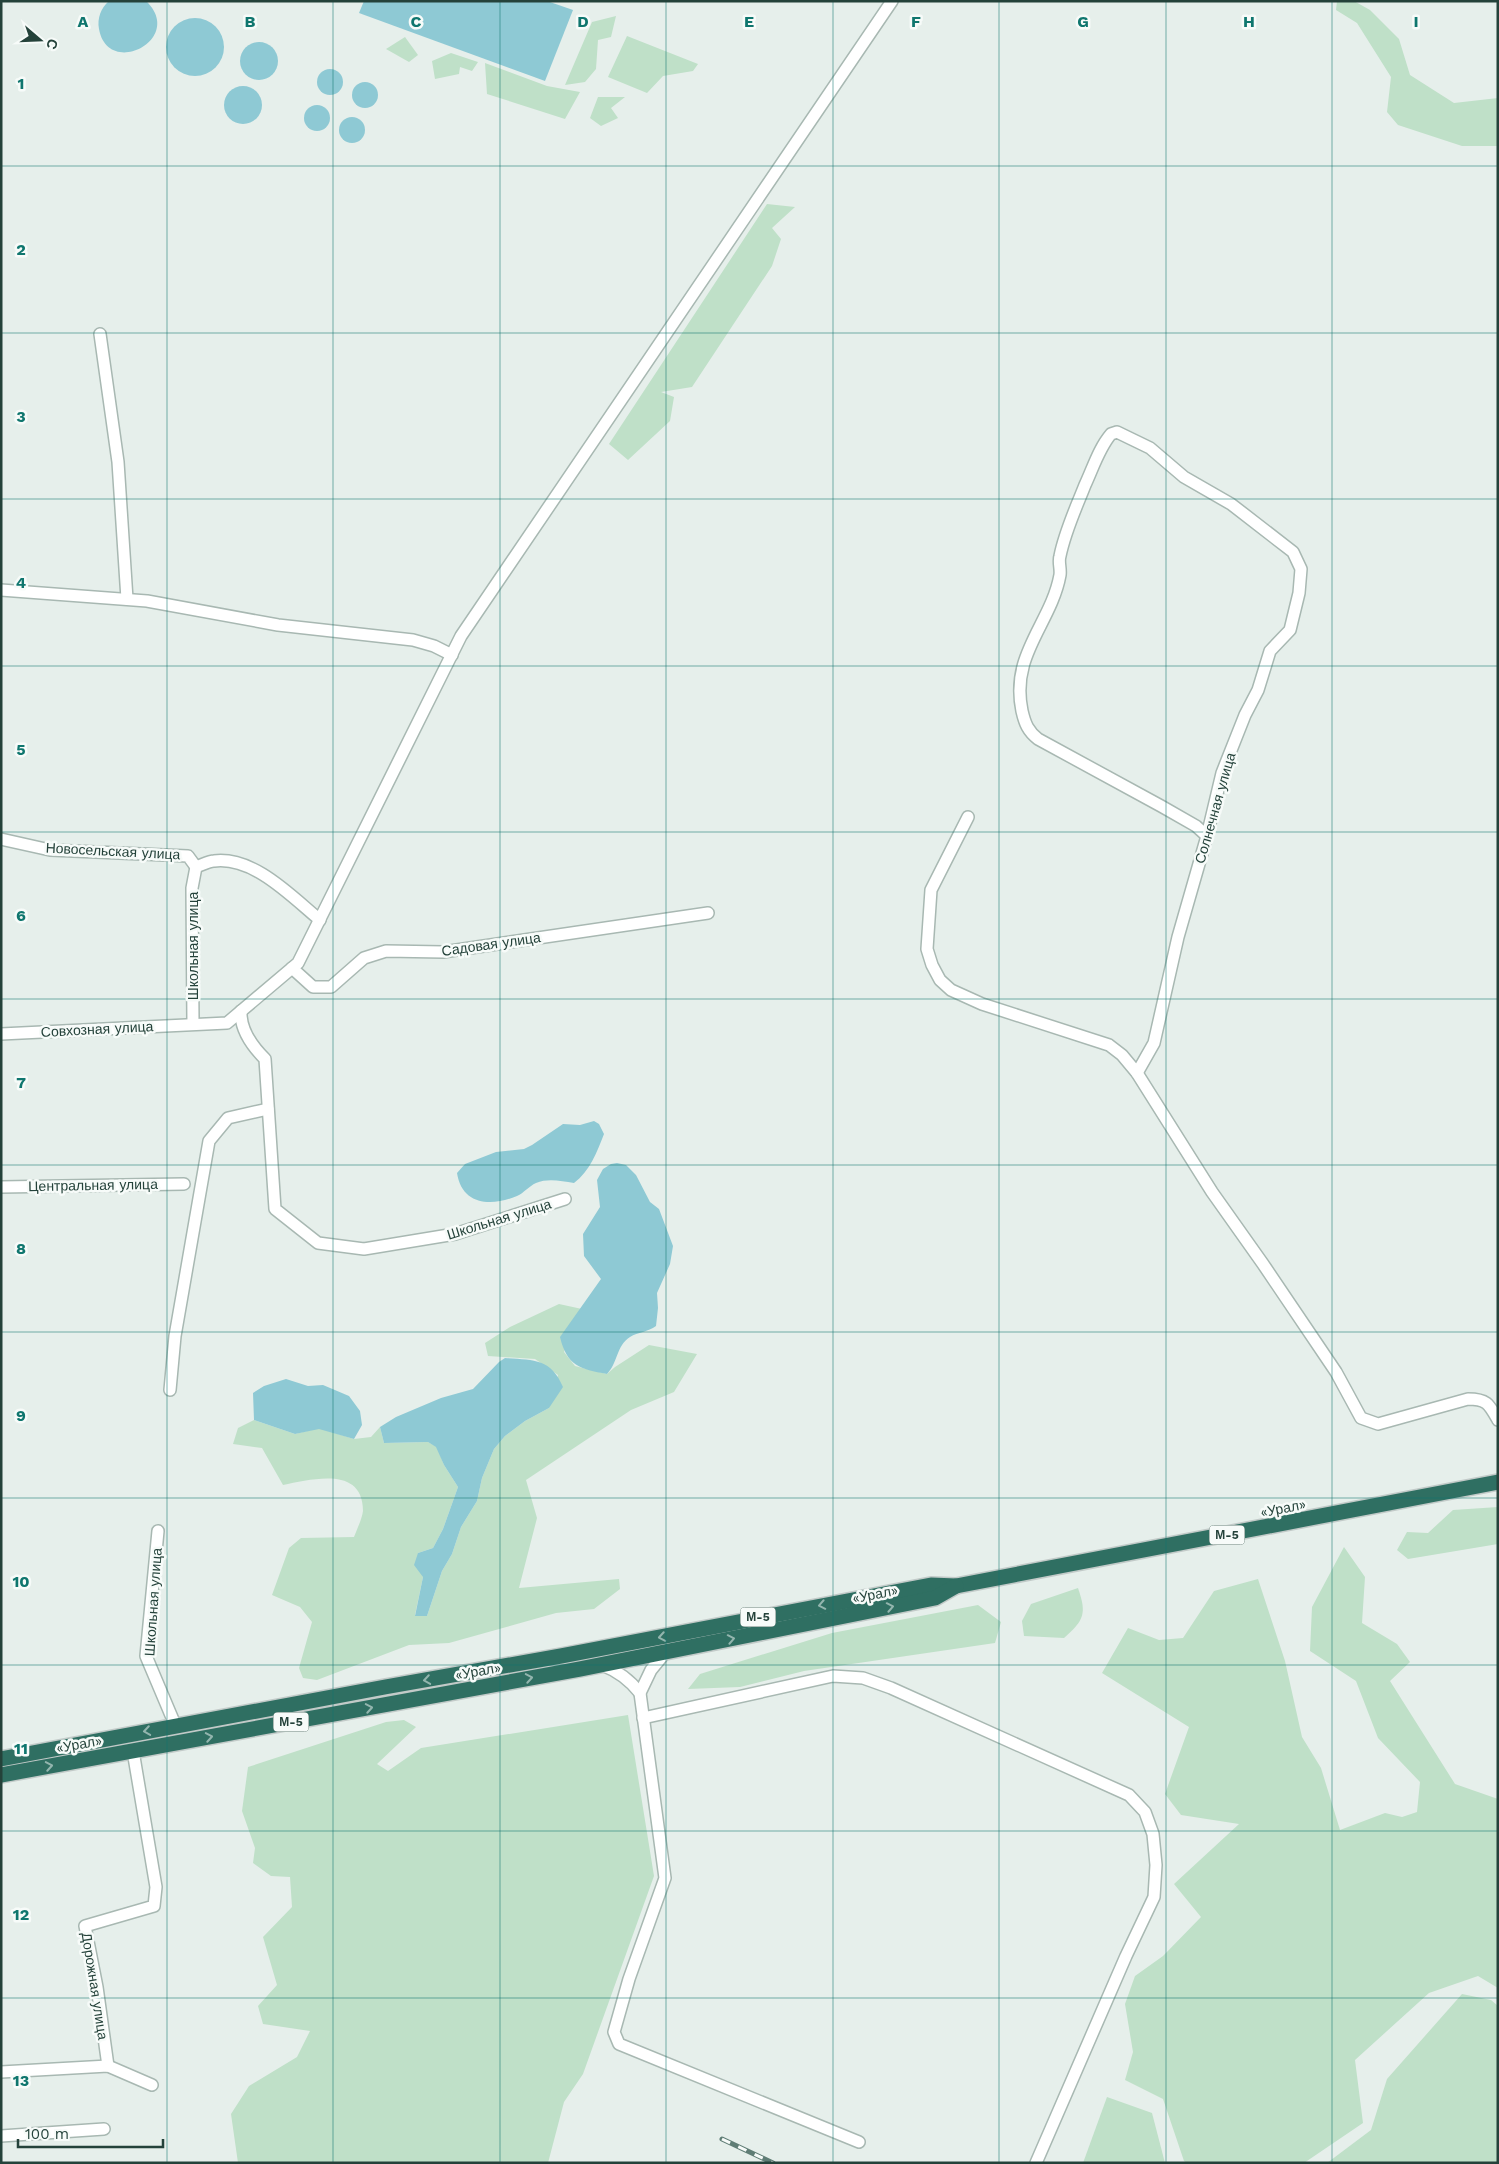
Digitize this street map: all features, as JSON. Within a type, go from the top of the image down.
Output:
[{"type":"highway","name":"«Урал»","points":[[1,1759],[561,1656],[931,1585],[956,1586],[1498,1482]]},
{"type":"highway","name":"«Урал»","points":[[1,1775],[665,1653],[935,1598],[956,1586]]},
{"type":"street","name":"Совхозная улица","points":[[1,1034],[227,1022],[298,963],[461,636],[892,1]]},
{"type":"street","points":[[100,334],[118,462],[127,599]]},
{"type":"street","name":"Солнечная улица","points":[[1137,1073],[1154,1043],[1178,937],[1207,836],[1222,773],[1245,715],[1258,690],[1270,651],[1290,630],[1299,593],[1301,569],[1293,552],[1231,504],[1184,477],[1150,448],[1117,432],[1111,434],[1101,449],[1066,530],[1059,559],[1060,573],[1058,582],[1052,600],[1025,656],[1019,696],[1025,723],[1029,732],[1038,739],[1189,822],[1207,836]]},
{"type":"street","points":[[1,590],[147,601],[278,625],[412,640],[434,646],[452,655]]},
{"type":"street","points":[[968,817],[931,890],[927,949],[932,965],[940,980],[951,990],[982,1004],[1109,1045],[1122,1055],[1137,1073],[1212,1192],[1326,1356],[1361,1418],[1378,1424],[1468,1400],[1479,1399],[1489,1404],[1498,1420]]},
{"type":"street","name":"Новосельская улица","points":[[1,838],[50,850],[188,856],[196,867],[214,860],[231,862],[259,871],[320,920]]},
{"type":"street","name":"Школьная улица","points":[[193,1024],[192,888],[196,867]]},
{"type":"street","name":"Садовая улица","points":[[292,968],[313,987],[331,987],[364,958],[386,951],[443,952],[708,913]]},
{"type":"street","name":"Школьная улица","points":[[241,1010],[241,1018],[250,1044],[265,1060],[275,1210],[318,1242],[364,1249],[455,1234],[565,1199]]},
{"type":"street","points":[[170,1390],[175,1336],[209,1141],[228,1118],[268,1109]]},
{"type":"street","name":"Центральная улица","points":[[1,1187],[184,1184]]},
{"type":"street","name":"Школьная улица","points":[[158,1531],[146,1656],[176,1727]]},
{"type":"street","points":[[665,1653],[651,1670],[640,1693],[665,1878],[629,1979],[614,2032],[619,2044],[859,2142]]},
{"type":"street","points":[[602,1665],[617,1671],[631,1682],[640,1693]]},
{"type":"street","points":[[643,1718],[833,1676],[863,1678],[891,1688],[1128,1796],[1145,1812],[1153,1834],[1156,1865],[1154,1897],[1126,1956],[1036,2163]]},
{"type":"street","name":"Дорожная улица","points":[[108,2066],[97,1987],[85,1926],[154,1906],[156,1887],[133,1751]]},
{"type":"street","points":[[1,2072],[108,2066],[152,2085]]},
{"type":"street","points":[[1,2136],[104,2129]]},
{"type":"green space","points":[[1337,1],[1354,1],[1370,10],[1399,39],[1410,75],[1454,103],[1498,98],[1498,146],[1462,146],[1398,125],[1387,112],[1391,77],[1357,23],[1336,10]]},
{"type":"green space","points":[[616,16],[611,37],[598,40],[596,69],[585,82],[565,85],[592,22]]},
{"type":"green space","points":[[627,36],[698,64],[693,71],[663,76],[647,93],[608,77]]},
{"type":"green space","points":[[405,37],[418,55],[409,62],[386,49]]},
{"type":"green space","points":[[451,53],[478,62],[472,71],[460,67],[459,74],[435,79],[432,61]]},
{"type":"green space","points":[[485,63],[547,86],[580,92],[565,119],[487,94]]},
{"type":"green space","points":[[598,97],[625,97],[611,108],[618,118],[601,126],[590,118]]},
{"type":"green space","points":[[767,204],[795,207],[772,228],[781,239],[772,266],[692,387],[661,392],[674,397],[670,421],[628,460],[609,444]]},
{"type":"green space","points":[[559,1304],[582,1309],[573,1321],[564,1352],[575,1366],[607,1374],[649,1345],[697,1354],[674,1392],[631,1410],[526,1480],[537,1518],[519,1588],[619,1579],[620,1589],[594,1609],[556,1613],[449,1643],[409,1645],[317,1680],[303,1678],[299,1668],[312,1622],[300,1607],[272,1595],[289,1548],[301,1538],[354,1537],[363,1511],[361,1497],[355,1487],[346,1481],[334,1479],[308,1480],[283,1485],[262,1448],[233,1444],[238,1428],[254,1420],[295,1434],[319,1428],[354,1439],[371,1437],[380,1427],[384,1443],[428,1442],[437,1447],[444,1465],[458,1487],[443,1529],[433,1548],[418,1553],[423,1577],[415,1615],[427,1616],[442,1571],[452,1554],[461,1527],[477,1501],[482,1478],[494,1449],[505,1436],[525,1421],[549,1408],[558,1375],[535,1359],[488,1356],[485,1343],[510,1327]]},
{"type":"green space","points":[[1498,1507],[1498,1544],[1408,1559],[1397,1550],[1407,1532],[1428,1533],[1453,1510]]},
{"type":"green space","points":[[1344,1547],[1365,1577],[1362,1623],[1397,1644],[1410,1662],[1390,1681],[1455,1784],[1498,1799],[1498,1988],[1478,1976],[1429,1993],[1355,2060],[1363,2123],[1304,2163],[1187,2163],[1184,2161],[1163,2099],[1125,2080],[1133,2052],[1125,2004],[1135,1976],[1163,1956],[1201,1917],[1174,1884],[1239,1824],[1181,1815],[1165,1794],[1189,1727],[1102,1673],[1128,1628],[1159,1640],[1183,1638],[1214,1591],[1258,1579],[1285,1661],[1302,1737],[1321,1768],[1340,1830],[1385,1813],[1402,1817],[1417,1812],[1420,1782],[1378,1738],[1356,1681],[1310,1651],[1312,1607]]},
{"type":"green space","points":[[1078,1588],[1083,1610],[1082,1616],[1076,1626],[1064,1638],[1024,1636],[1022,1621],[1031,1604]]},
{"type":"green space","points":[[978,1605],[1001,1622],[995,1643],[804,1671],[740,1687],[688,1689],[700,1674],[832,1633]]},
{"type":"green space","points":[[628,1715],[654,1876],[583,2074],[564,2102],[548,2163],[238,2163],[231,2114],[249,2086],[297,2057],[310,2031],[263,2024],[258,2006],[277,1985],[263,1937],[292,1907],[290,1877],[271,1876],[253,1863],[255,1848],[242,1811],[248,1767],[386,1722],[404,1720],[416,1727],[377,1764],[388,1771],[421,1748]]},
{"type":"green space","points":[[1462,1994],[1491,2000],[1498,2006],[1498,2163],[1327,2163],[1371,2130],[1387,2079]]},
{"type":"green space","points":[[1107,2097],[1152,2113],[1165,2163],[1083,2163]]},
{"type":"water","points":[[109,1],[146,1],[156,15],[157,28],[151,40],[141,48],[128,52],[116,51],[105,44],[99,29],[99,17]]},
{"type":"water","points":[[364,1],[547,1],[573,10],[545,81],[359,13]]},
{"type":"water","points":[[195,18],[206,20],[216,26],[222,36],[224,47],[222,58],[216,68],[206,74],[195,76],[184,74],[174,68],[168,58],[166,47],[168,36],[174,26],[184,20]]},
{"type":"water","points":[[259,42],[273,47],[278,61],[273,75],[259,80],[245,75],[240,61],[245,47]]},
{"type":"water","points":[[330,69],[339,73],[343,82],[339,91],[330,95],[321,91],[317,82],[321,73]]},
{"type":"water","points":[[365,82],[374,86],[378,95],[374,104],[365,108],[356,104],[352,95],[356,86]]},
{"type":"water","points":[[243,86],[257,91],[262,105],[257,119],[243,124],[229,119],[224,105],[229,91]]},
{"type":"water","points":[[317,105],[326,109],[330,118],[326,127],[317,131],[308,127],[304,118],[308,109]]},
{"type":"water","points":[[352,117],[361,121],[365,130],[361,139],[352,143],[343,139],[339,130],[343,121]]},
{"type":"water","points":[[594,1121],[599,1124],[604,1134],[589,1167],[574,1183],[555,1180],[541,1181],[533,1184],[517,1196],[497,1202],[479,1201],[465,1192],[460,1184],[457,1173],[465,1164],[496,1152],[524,1149],[563,1124],[580,1125]]},
{"type":"water","points":[[617,1163],[626,1165],[636,1175],[650,1202],[659,1209],[673,1246],[670,1264],[657,1293],[656,1326],[650,1330],[633,1335],[625,1341],[611,1370],[607,1374],[582,1368],[576,1364],[566,1354],[560,1337],[601,1279],[584,1256],[583,1234],[600,1207],[597,1180],[603,1169]]},
{"type":"water","points":[[505,1358],[540,1362],[553,1371],[563,1387],[549,1408],[525,1421],[505,1436],[494,1449],[482,1478],[477,1501],[461,1527],[452,1554],[442,1571],[427,1616],[415,1616],[423,1577],[414,1565],[418,1553],[433,1548],[443,1529],[458,1487],[444,1465],[436,1447],[428,1442],[384,1443],[380,1427],[396,1417],[441,1398],[473,1389]]},
{"type":"water","points":[[286,1379],[308,1386],[323,1385],[349,1396],[360,1411],[362,1425],[354,1439],[319,1429],[295,1434],[254,1420],[253,1393],[264,1386]]},
{"type":"railway","points":[[722,2139],[773,2163]]}]
